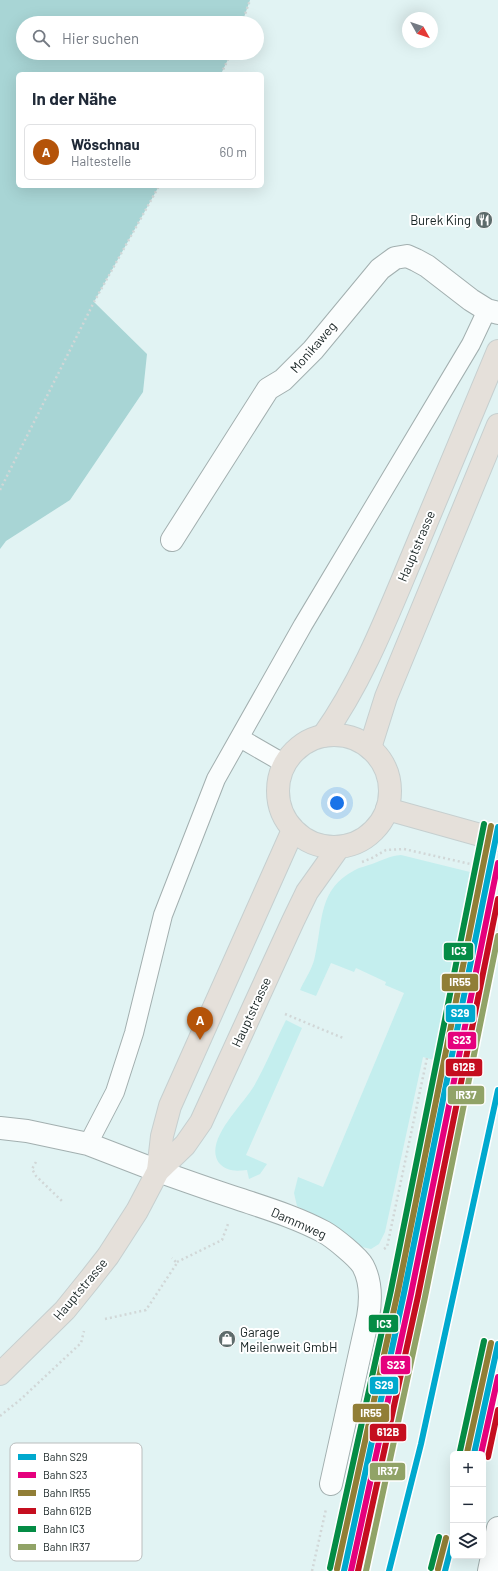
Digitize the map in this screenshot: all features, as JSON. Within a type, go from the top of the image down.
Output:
[{"type":"main road","name":"Hauptstrasse","points":[[323,736],[350,696],[360,675],[498,351]]},
{"type":"main road","points":[[370,748],[386,697],[498,425]]},
{"type":"main road","points":[[340,735],[356,739],[370,748],[379,758],[386,770],[390,796],[387,809],[380,824],[369,836],[354,844],[338,847],[322,846],[306,840],[293,830],[283,816],[278,799],[279,781],[285,764],[294,751],[308,742],[323,736],[340,735]]},
{"type":"main road","points":[[387,809],[498,840]]},
{"type":"main road","name":"Hauptstrasse","points":[[158,1171],[162,1136],[170,1106],[293,830]]},
{"type":"main road","name":"Hauptstrasse","points":[[0,1374],[65,1310],[90,1279],[108,1256],[137,1211],[158,1171],[185,1145],[201,1122],[292,921],[307,892],[338,847]]},
{"type":"street","name":"Monikaweg","points":[[172,540],[268,389],[284,380],[308,355],[380,269],[394,258],[407,256],[427,266],[471,300],[493,312]]},
{"type":"street","name":"Dammweg","points":[[0,1128],[27,1131],[88,1144],[158,1171],[275,1211],[325,1232],[351,1253],[362,1265],[367,1276],[370,1305],[331,1484]]},
{"type":"street","points":[[489,1571],[496,1549],[498,1528]]},
{"type":"lane","points":[[88,1144],[115,1092],[134,1033],[163,915],[216,779],[307,618],[471,344],[493,312]]},
{"type":"lane","points":[[240,738],[285,764]]},
{"type":"path","points":[[244,16],[250,0]]},
{"type":"path","points":[[222,72],[228,60]]},
{"type":"path","points":[[0,490],[94,302],[158,188]]},
{"type":"path","points":[[359,863],[386,850],[404,849],[492,868]]},
{"type":"path","points":[[285,1014],[343,1038]]},
{"type":"path","points":[[362,1265],[387,1247],[427,1058]]},
{"type":"path","points":[[36,1176],[64,1203]]},
{"type":"path","points":[[105,1319],[146,1310],[177,1262],[222,1240],[228,1224],[225,1194]]},
{"type":"path","points":[[172,1258],[177,1262]]},
{"type":"path","points":[[0,1416],[21,1399],[81,1343]]},
{"type":"path","points":[[312,1571],[331,1484]]},
{"type":"shaded area","points":[[0,0],[250,0],[244,16],[16,16],[16,60],[228,60],[222,72],[16,72],[16,188],[158,188],[94,302],[147,354],[143,392],[70,500],[6,541],[0,549]]},
{"type":"shaded area","points":[[401,855],[470,872],[434,1060],[423,1057],[385,1232],[379,1244],[371,1249],[362,1247],[341,1230],[297,1206],[294,1193],[298,1177],[323,1187],[404,993],[385,985],[386,982],[356,968],[354,972],[331,963],[316,996],[300,990],[314,960],[324,907],[328,896],[334,887],[343,878],[357,869],[389,857]]},
{"type":"shaded area","points":[[286,1020],[302,1028],[246,1155],[267,1164],[260,1174],[249,1179],[247,1170],[235,1171],[225,1168],[219,1163],[215,1154],[216,1144],[226,1123],[254,1086]]},
{"type":"rail line","name":"IC3","points":[[330,1568],[391,1290],[484,824]]},
{"type":"rail line","name":"IR55","points":[[337,1569],[398,1291],[491,826]]},
{"type":"rail line","name":"S29","points":[[344,1571],[404,1293],[498,827]]},
{"type":"rail line","name":"S23","points":[[351,1571],[411,1294],[498,863]]},
{"type":"rail line","name":"612B","points":[[358,1571],[418,1296],[498,899]]},
{"type":"rail line","name":"IR37","points":[[366,1571],[425,1297],[498,936]]},
{"type":"rail line","name":"S29","points":[[389,1571],[421,1444],[498,1090]]},
{"type":"rail line","name":"IC3","points":[[460,1451],[484,1341]]},
{"type":"rail line","name":"IR55","points":[[467,1451],[491,1343]]},
{"type":"rail line","name":"S29","points":[[475,1451],[498,1344]]},
{"type":"rail line","name":"S23","points":[[482,1451],[498,1377]]},
{"type":"rail line","name":"612B","points":[[488,1457],[498,1410]]},
{"type":"rail line","name":"IC3","points":[[431,1568],[439,1537]]},
{"type":"rail line","name":"IR55","points":[[438,1569],[446,1538]]},
{"type":"rail line","name":"S29","points":[[445,1571],[450,1552]]},
{"type":"place","name":"Burek King","points":[[484,220]]},
{"type":"place","name":"Wöschnau","points":[[200,1040]]},
{"type":"place","name":"Garage Meilenweit GmbH","points":[[227,1339]]}]
